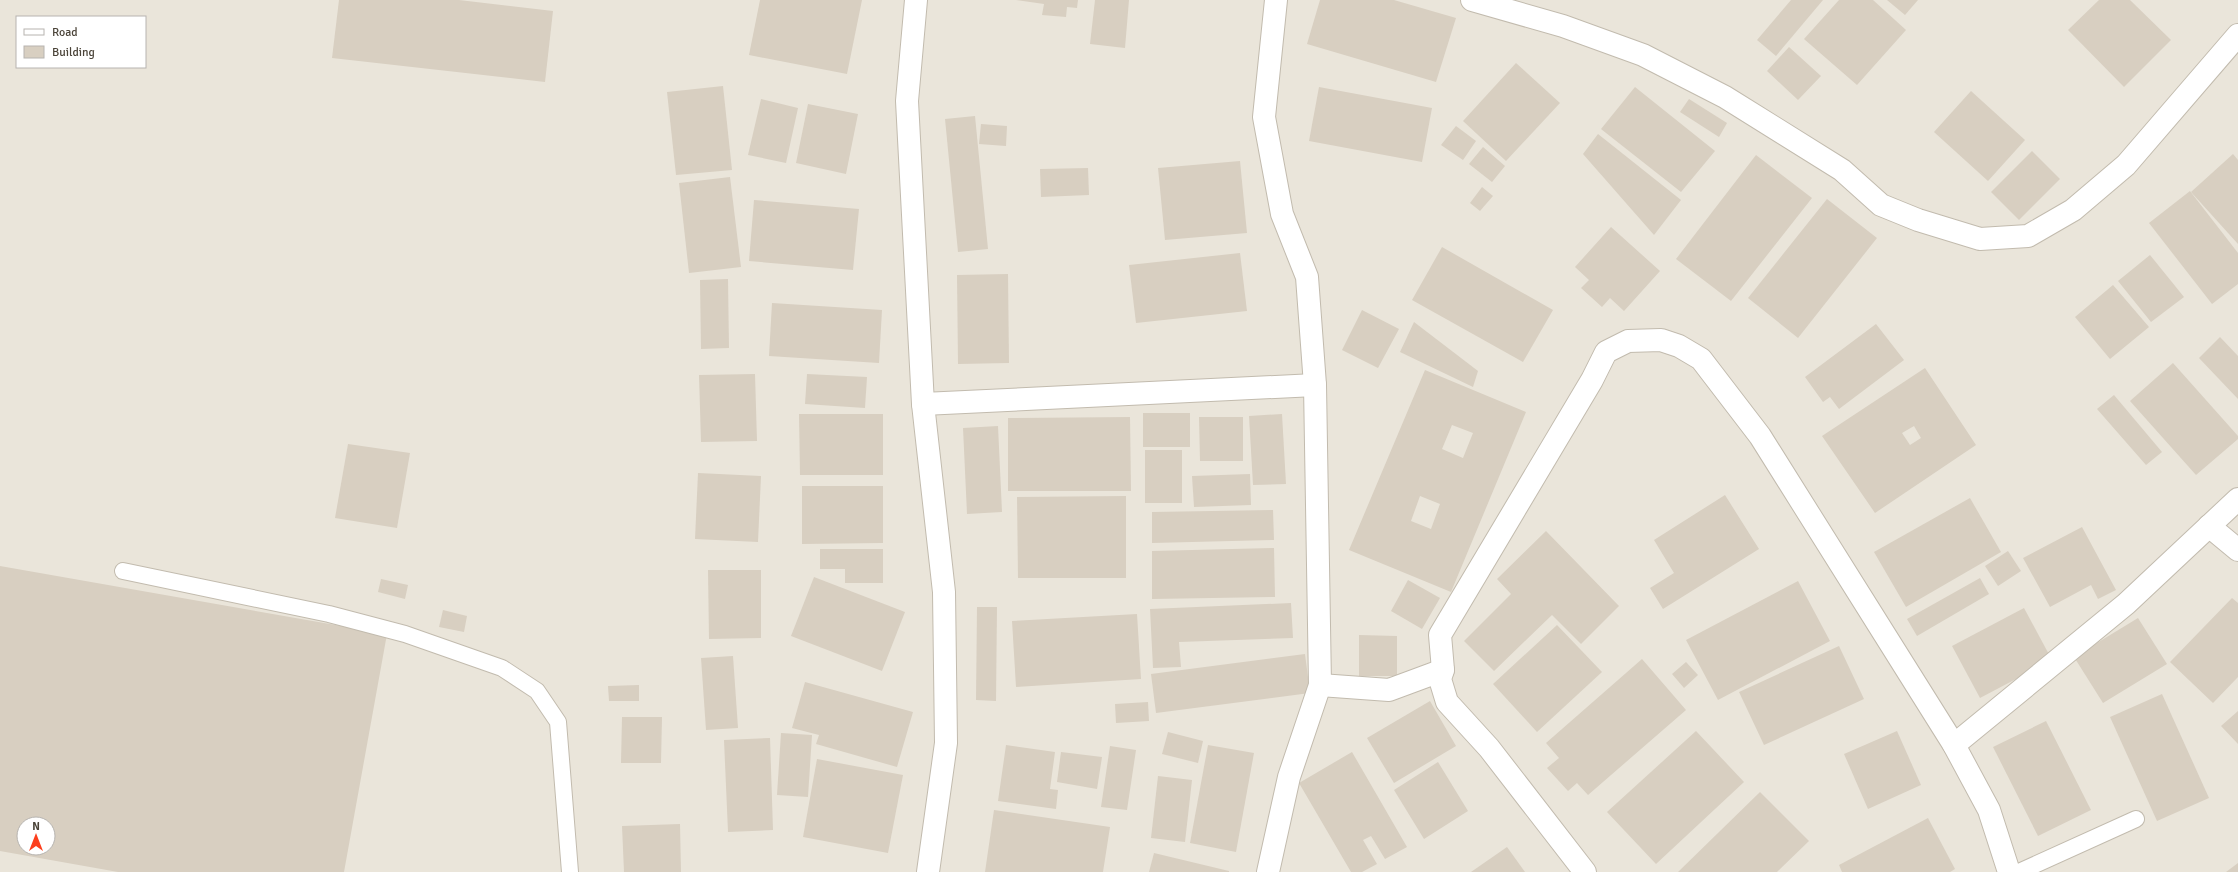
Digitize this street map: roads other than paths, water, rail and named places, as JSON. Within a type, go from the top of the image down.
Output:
[{"type":"street","points":[[916,0],[907,101],[923,404],[944,592],[946,743],[928,872]]},
{"type":"street","points":[[1268,872],[1289,777],[1320,686],[1315,385],[1307,277],[1282,214],[1264,117],[1276,0]]},
{"type":"street","points":[[1472,0],[1563,26],[1643,55],[1725,97],[1842,170],[1881,205],[1918,220],[1980,239],[2028,236],[2073,210],[2126,165],[2238,35]]},
{"type":"street","points":[[1585,872],[1489,748],[1447,702],[1440,679],[1443,670],[1440,635],[1592,380],[1606,352],[1628,341],[1661,340],[1679,346],[1701,359],[1760,436],[1954,745],[1989,810],[2009,872]]},
{"type":"street","points":[[923,404],[1315,385]]},
{"type":"street","points":[[1954,745],[2126,604],[2238,499]]},
{"type":"street","points":[[2209,526],[2238,550]]},
{"type":"street","points":[[1320,686],[1389,690],[1443,670]]},
{"type":"lane","points":[[123,571],[329,614],[405,634],[502,668],[537,691],[558,722],[570,872]]},
{"type":"lane","points":[[2019,872],[2136,819]]}]
